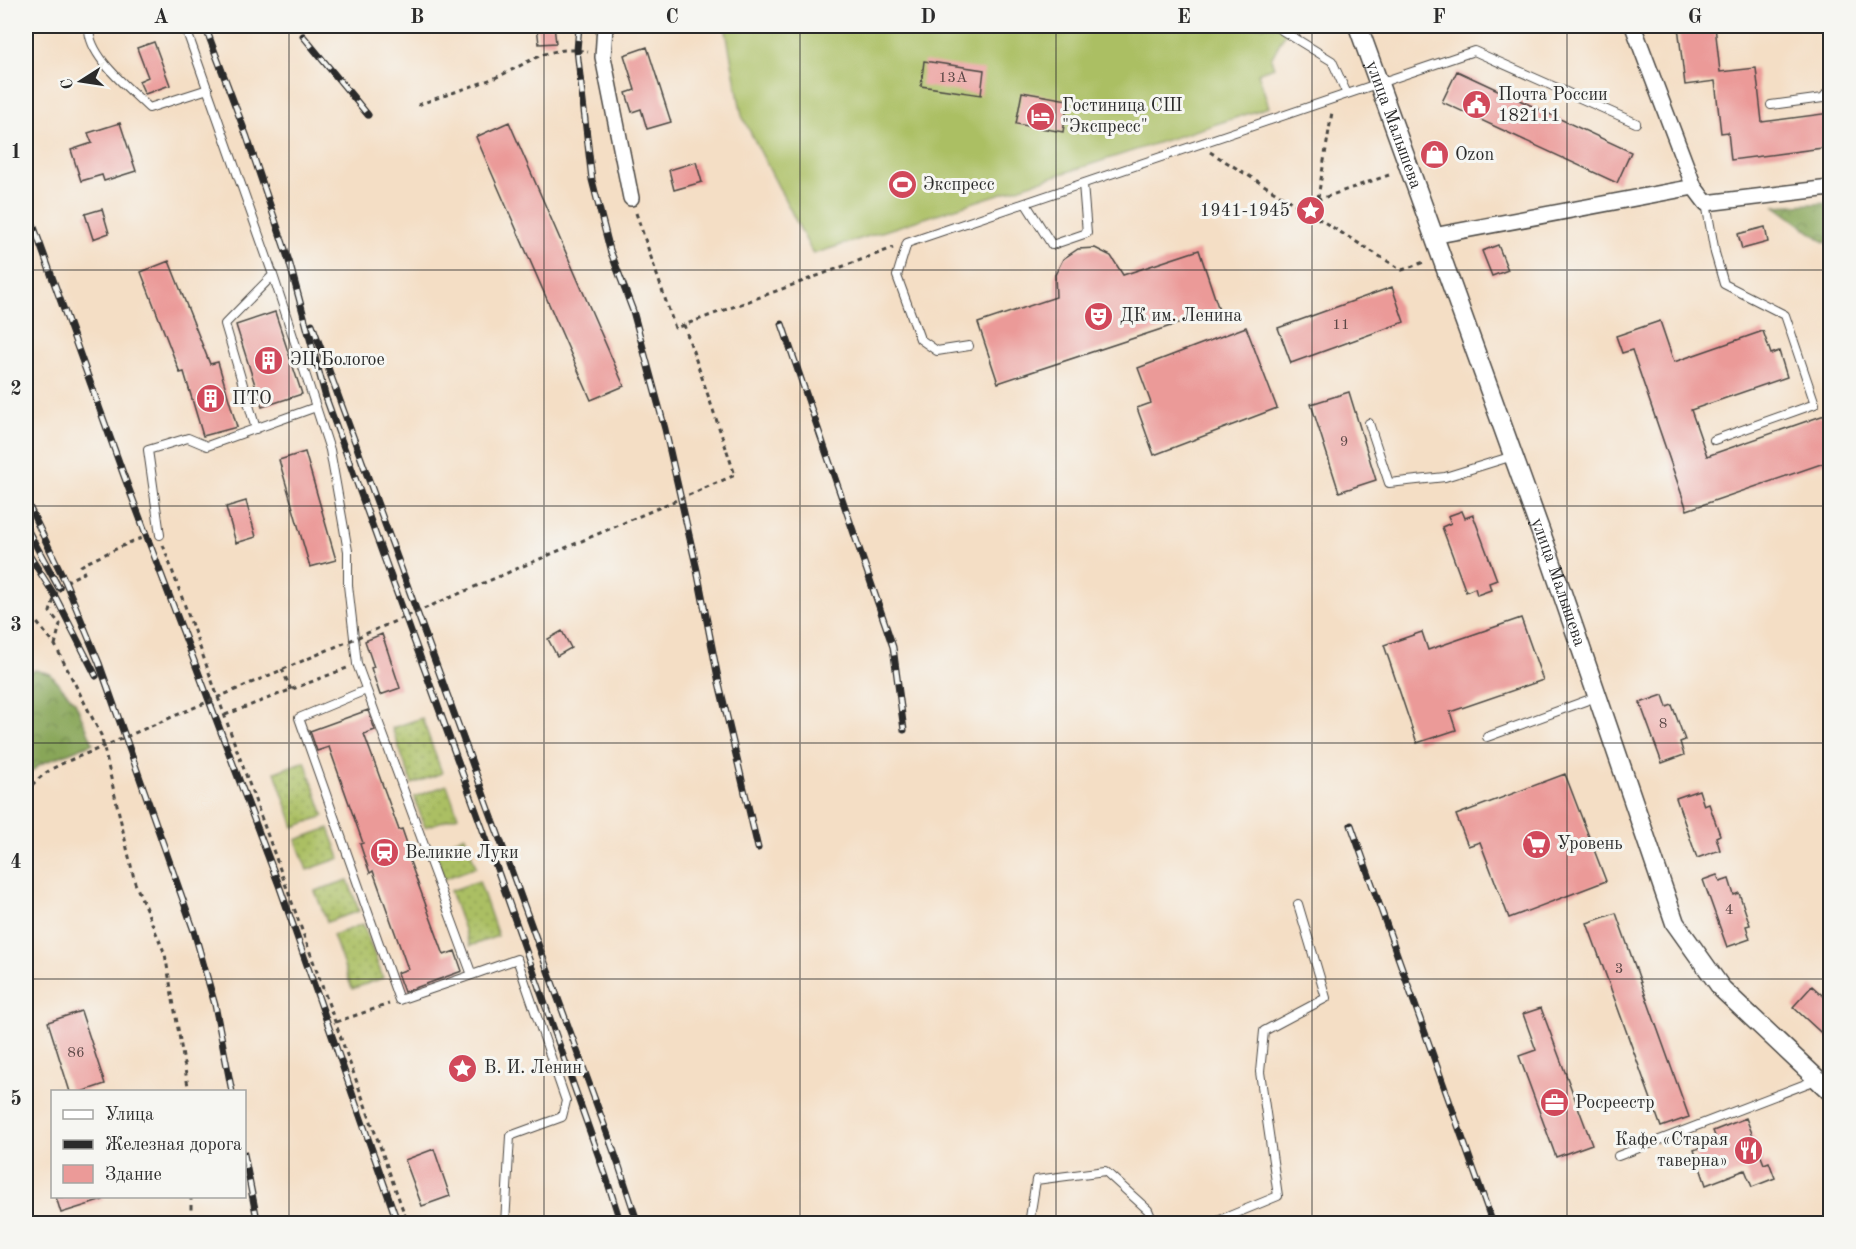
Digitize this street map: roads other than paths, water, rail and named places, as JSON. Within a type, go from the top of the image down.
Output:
[{"type":"street","points":[[605,26],[603,57],[631,198]]},
{"type":"street","name":"улица Малышева","points":[[1358,26],[1598,696],[1675,923],[1722,989],[1824,1085]]},
{"type":"street","points":[[1633,26],[1694,187],[1706,203],[1830,188]]},
{"type":"street","points":[[1433,236],[1694,187]]},
{"type":"lane","points":[[89,26],[89,37],[102,61],[149,108],[208,89]]},
{"type":"lane","points":[[185,26],[273,275],[330,450],[348,551],[348,585],[357,664],[472,975]]},
{"type":"lane","points":[[1275,26],[1332,61],[1347,94]]},
{"type":"lane","points":[[969,346],[937,351],[920,339],[897,276],[907,243],[1474,51],[1636,123]]},
{"type":"lane","points":[[1771,105],[1823,98],[1830,89]]},
{"type":"lane","points":[[1026,204],[1052,245],[1087,233],[1083,184]]},
{"type":"lane","points":[[1706,203],[1715,253],[1724,284],[1785,315],[1815,404],[1714,440]]},
{"type":"lane","points":[[256,429],[225,324],[273,275]]},
{"type":"lane","points":[[160,535],[148,450],[188,438],[207,446],[316,407]]},
{"type":"lane","points":[[1369,423],[1389,483],[1445,477],[1513,456]]},
{"type":"lane","points":[[366,690],[299,718],[399,1000],[517,959],[566,1101],[562,1117],[510,1136],[505,1224]]},
{"type":"lane","points":[[1487,737],[1598,696]]},
{"type":"lane","points":[[1210,1224],[1278,1196],[1260,1072],[1264,1031],[1326,998],[1298,904]]},
{"type":"lane","points":[[1618,1156],[1824,1085]]},
{"type":"lane","points":[[1029,1224],[1036,1180],[1105,1171],[1148,1210],[1154,1224]]},
{"type":"railway","points":[[205,26],[247,137],[289,261],[326,398],[496,866],[621,1224]]},
{"type":"railway","points":[[579,26],[577,50],[592,180],[610,250],[633,311],[665,429],[697,570],[719,683],[758,848]]},
{"type":"railway","points":[[303,36],[368,115]]},
{"type":"railway","points":[[26,205],[124,476],[280,888],[398,1224]]},
{"type":"railway","points":[[312,324],[618,1163],[638,1224]]},
{"type":"railway","points":[[782,324],[893,647],[904,730]]},
{"type":"railway","points":[[26,500],[65,581],[99,663],[194,931],[215,1005],[232,1090]]},
{"type":"railway","points":[[26,527],[59,588]]},
{"type":"railway","points":[[26,550],[55,596],[96,676]]},
{"type":"railway","points":[[1351,825],[1493,1224]]},
{"type":"railway","points":[[246,1164],[258,1224]]},
{"type":"place","name":"Почта России 182111","points":[[1477,105]]},
{"type":"place","name":"Гостиница СШ \"Экспресс\"","points":[[1041,116]]},
{"type":"place","name":"Ozon","points":[[1434,155]]},
{"type":"place","name":"Экспресс","points":[[902,185]]},
{"type":"place","name":"1941-1945","points":[[1311,211]]},
{"type":"place","name":"ДК им. Ленина","points":[[1099,316]]},
{"type":"place","name":"ЭЦ Бологое","points":[[269,360]]},
{"type":"place","name":"ПТО","points":[[211,399]]},
{"type":"place","name":"Уровень","points":[[1536,844]]},
{"type":"place","name":"Великие Луки","points":[[384,853]]},
{"type":"place","name":"В. И. Ленин","points":[[463,1068]]},
{"type":"place","name":"Росреестр","points":[[1554,1103]]},
{"type":"place","name":"Кафе «Старая таверна»","points":[[1749,1150]]}]
